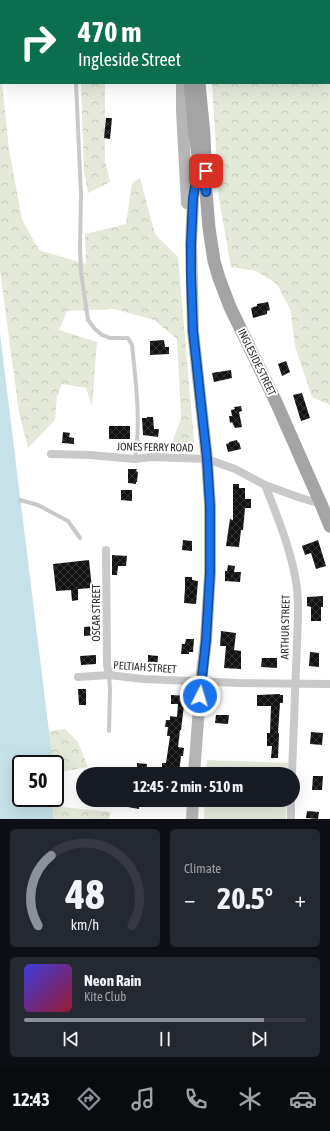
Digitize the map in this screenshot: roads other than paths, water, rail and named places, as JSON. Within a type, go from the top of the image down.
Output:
[{"type":"main road","points":[[182,84],[186,190],[191,244]]},
{"type":"main road","points":[[190,84],[200,135]]},
{"type":"main road","points":[[199,84],[200,135]]},
{"type":"main road","name":"INGLESIDE STREET","points":[[200,135],[209,228],[214,261],[225,296],[276,402],[330,526]]},
{"type":"main road","points":[[195,767],[201,681],[206,640],[210,573],[210,506],[207,459],[193,331],[191,244],[193,198],[196,180],[203,162]]},
{"type":"main road","points":[[192,819],[193,807]]},
{"type":"street","name":"JONES FERRY ROAD","points":[[52,454],[90,455],[135,459],[151,457],[207,459],[235,469],[265,485],[321,504]]},
{"type":"street","name":"ARTHUR STREET","points":[[265,485],[287,544],[297,590],[298,616],[292,767]]},
{"type":"street","name":"OSCAR STREET","points":[[106,550],[107,665],[109,675]]},
{"type":"street","name":"PELTIAH STREET","points":[[78,677],[109,675],[143,679],[239,683],[330,684]]},
{"type":"street","points":[[291,807],[291,819]]},
{"type":"lane","points":[[76,84],[81,195],[81,272],[88,320],[102,335],[110,338],[128,338],[132,344],[138,415],[135,459]]},
{"type":"lane","points":[[20,500],[38,505],[68,521],[80,538]]},
{"type":"lane","points":[[109,675],[109,731]]},
{"type":"water","points":[[0,334],[52,755],[12,755],[12,807],[54,807],[53,819],[0,819]]}]
